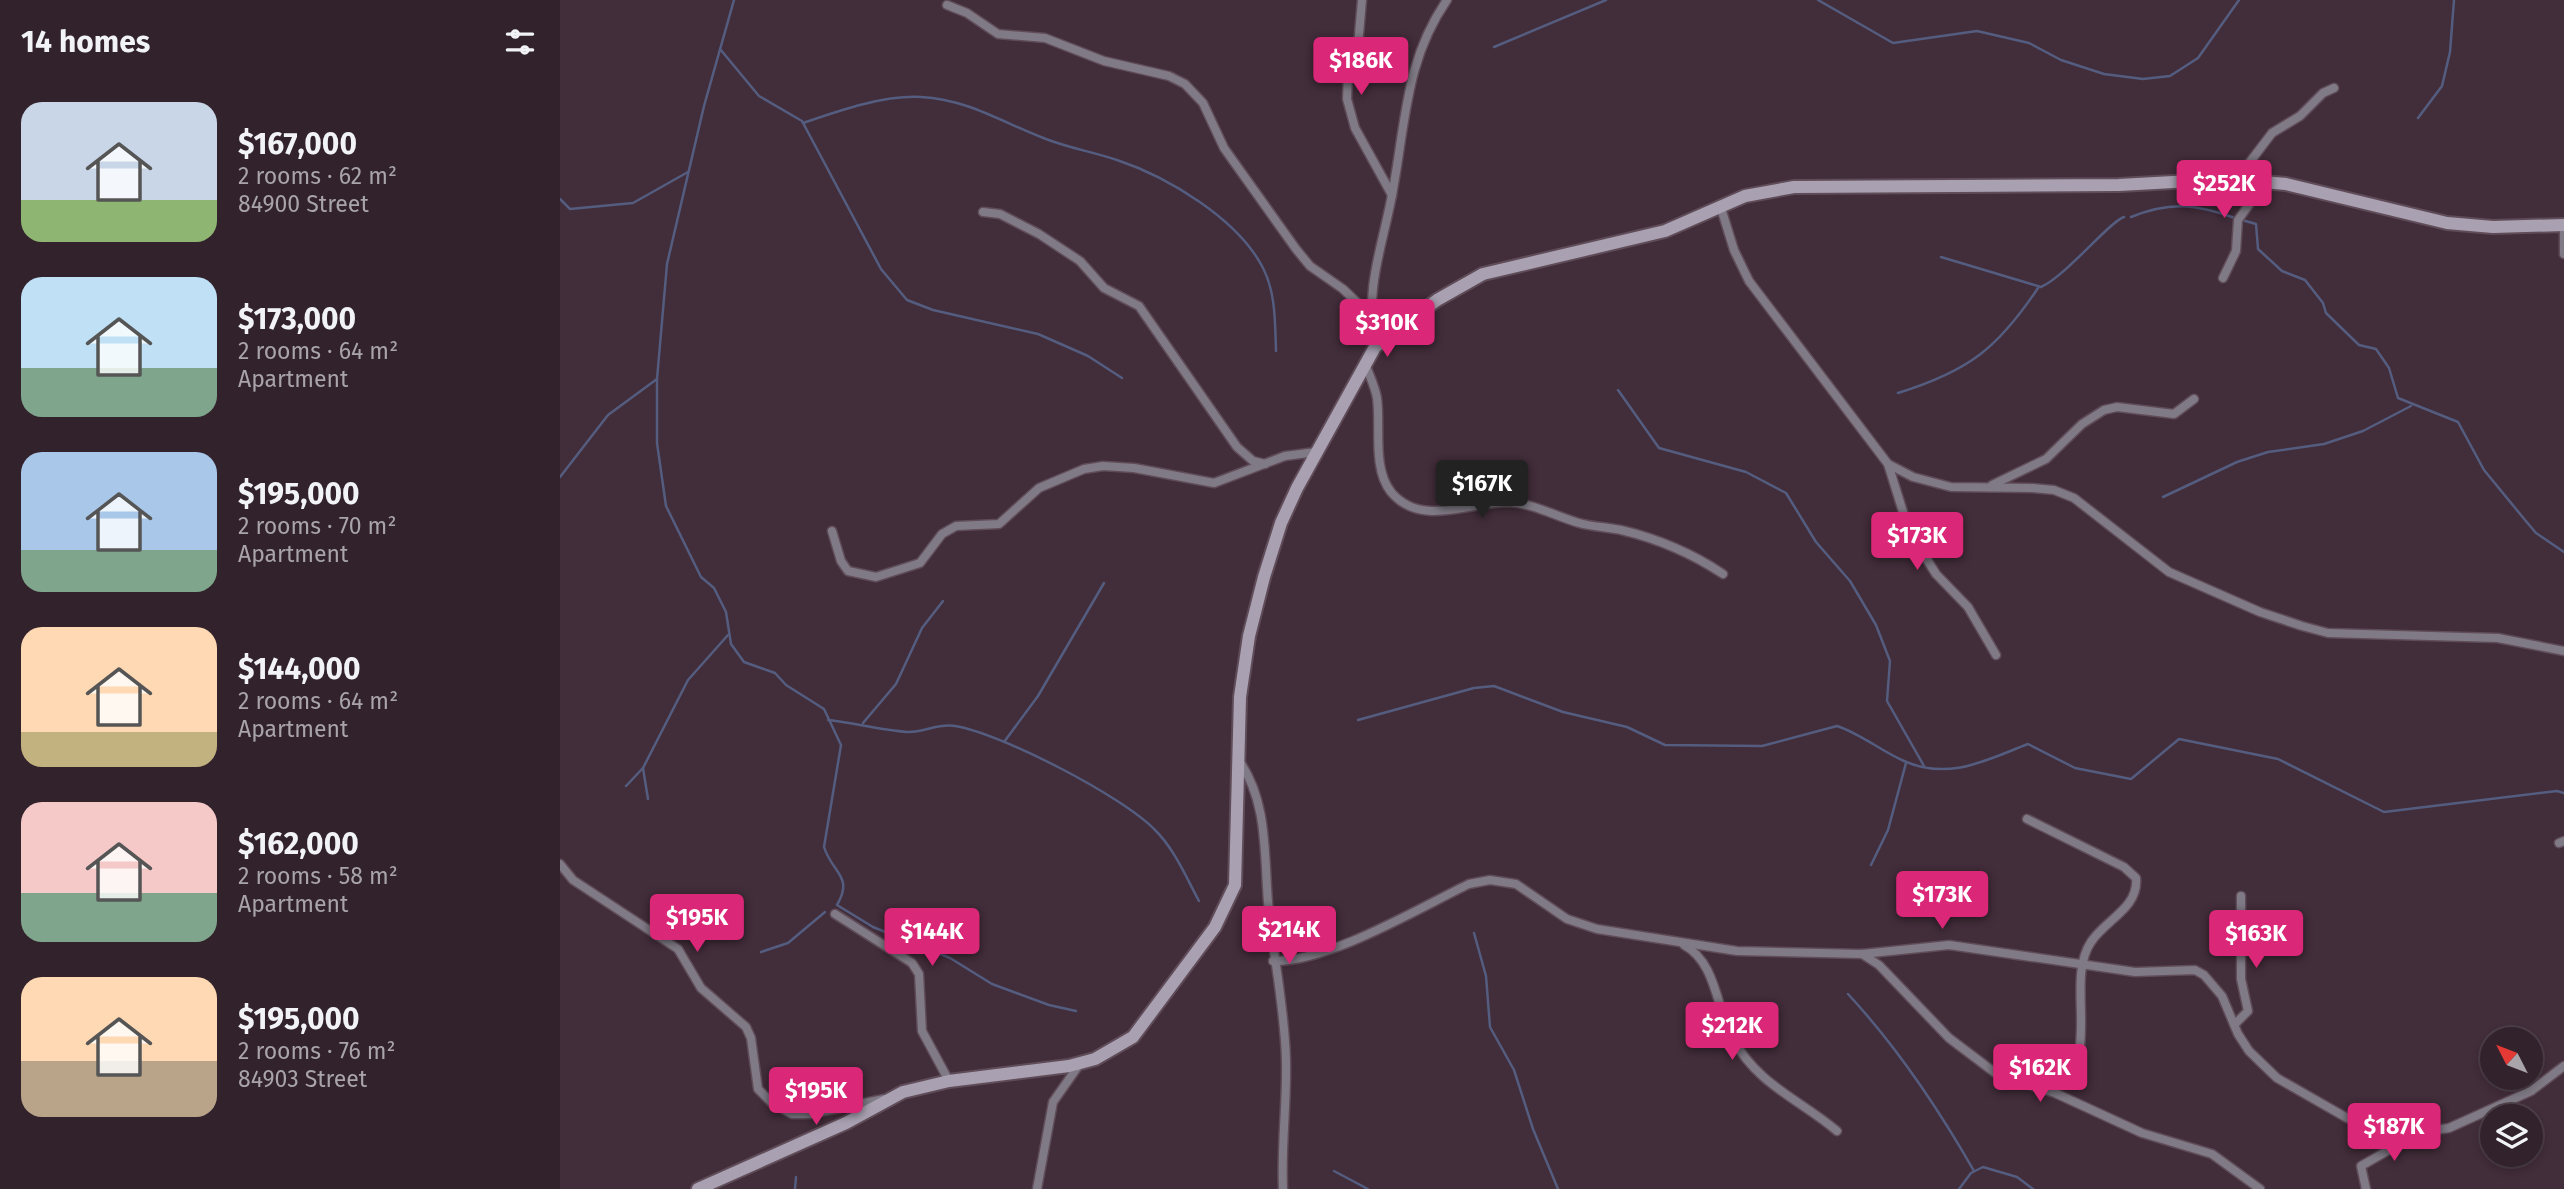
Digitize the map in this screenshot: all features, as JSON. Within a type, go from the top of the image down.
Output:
[{"type":"street","points":[[1362,0],[1358,46],[1348,75],[1347,99],[1354,128],[1392,195]]},
{"type":"street","points":[[1374,347],[1369,314],[1371,284],[1392,195],[1412,71],[1420,48],[1447,0]]},
{"type":"street","points":[[947,5],[967,13],[998,34],[1045,38],[1104,61],[1169,76],[1185,84],[1203,103],[1224,148],[1296,249],[1310,266],[1343,289],[1369,314]]},
{"type":"street","points":[[2237,179],[2272,133],[2300,116],[2323,93],[2334,88]]},
{"type":"street","points":[[560,864],[573,880],[678,949],[701,988],[746,1027],[760,1093],[792,1114],[810,1114],[885,1099],[949,1082],[1081,1063],[1119,1048],[1144,1026],[1226,907],[1237,871],[1240,697],[1249,636],[1281,523],[1316,452],[1374,347],[1437,300],[1483,274],[1652,235],[1745,196],[1794,187],[2119,185],[2237,179],[2266,181],[2447,223],[2506,227],[2564,225],[2564,254]]},
{"type":"street","points":[[2224,278],[2236,251],[2238,220],[2266,181]]},
{"type":"street","points":[[1721,208],[1734,250],[1749,281],[1888,464],[1909,531],[1936,574],[1968,607],[1996,655]]},
{"type":"street","points":[[983,212],[1000,215],[1039,234],[1080,261],[1104,288],[1133,301],[1237,447],[1252,461],[1265,464]]},
{"type":"street","points":[[1365,363],[1377,399],[1382,474],[1390,490],[1401,501],[1416,508],[1441,511],[1506,502],[1520,503],[1589,526],[1617,530],[1666,543],[1694,555],[1723,574]]},
{"type":"street","points":[[1986,488],[2046,459],[2082,424],[2104,410],[2117,407],[2175,414],[2194,399]]},
{"type":"street","points":[[832,531],[841,561],[848,571],[876,577],[920,563],[942,534],[956,526],[999,524],[1040,488],[1084,469],[1103,466],[1135,468],[1214,483],[1298,453],[1316,452]]},
{"type":"street","points":[[1888,464],[1932,483],[2054,491],[2074,498],[2169,572],[2260,612],[2302,626],[2328,633],[2498,638],[2564,651]]},
{"type":"street","points":[[1238,759],[1250,775],[1260,801],[1273,961],[1283,1006],[1286,1061],[1283,1189]]},
{"type":"street","points":[[2027,819],[2124,867],[2136,878],[2134,895],[2129,903],[2092,939],[2081,962],[2083,1032],[2079,1052]]},
{"type":"street","points":[[1273,961],[1291,961],[1331,949],[1469,884],[1490,880],[1516,884],[1567,919],[1597,929],[1737,951],[1813,950],[1862,954],[1949,945],[2081,962],[2135,972],[2194,970],[2204,975],[2222,996],[2249,1051],[2277,1078],[2366,1127],[2409,1134],[2449,1128],[2531,1091],[2564,1066]]},
{"type":"street","points":[[2235,1024],[2248,1011],[2241,979],[2242,896]]},
{"type":"street","points":[[835,914],[912,963],[919,974],[922,1031],[949,1082]]},
{"type":"street","points":[[1679,942],[1692,950],[1704,963],[1734,1041],[1763,1078],[1837,1131]]},
{"type":"street","points":[[1862,954],[1880,965],[1949,1038],[1998,1075],[2055,1093],[2142,1133],[2212,1154],[2260,1189]]},
{"type":"street","points":[[1037,1189],[1053,1102],[1081,1063]]},
{"type":"street","points":[[698,1189],[846,1122],[885,1099]]},
{"type":"street","points":[[2366,1189],[2361,1173],[2363,1164],[2394,1147],[2409,1134]]},
{"type":"waterway","points":[[734,0],[704,106],[667,264],[657,379],[657,443],[666,506],[701,577],[714,588],[726,612],[731,644],[744,662],[775,673],[786,685],[824,709],[841,745],[824,847],[842,881],[842,895],[837,905],[873,927],[950,958],[992,984],[1049,1005],[1076,1011]]},
{"type":"waterway","points":[[1494,47],[1606,0]]},
{"type":"waterway","points":[[1818,0],[1893,43],[1977,31],[2029,43],[2061,60],[2104,74],[2143,79],[2170,76],[2198,58],[2239,0]]},
{"type":"waterway","points":[[2418,118],[2442,86],[2450,52],[2454,0]]},
{"type":"waterway","points":[[720,49],[759,96],[802,121],[881,269],[907,300],[933,310],[1038,334],[1088,356],[1122,378]]},
{"type":"waterway","points":[[803,123],[876,101],[906,97],[939,99],[970,107],[1046,139],[1117,160],[1158,177],[1200,202],[1237,233],[1252,250],[1263,268],[1270,288],[1276,351]]},
{"type":"waterway","points":[[560,199],[570,209],[633,203],[688,172]]},
{"type":"waterway","points":[[2131,217],[2158,208],[2183,206],[2235,218]]},
{"type":"waterway","points":[[1941,257],[2041,287],[2063,272],[2124,217]]},
{"type":"waterway","points":[[2242,220],[2256,224],[2258,249],[2282,271],[2305,280],[2323,303],[2326,313],[2359,345],[2376,349],[2389,368],[2398,398],[2458,422],[2484,470],[2536,533],[2564,552]]},
{"type":"waterway","points":[[1898,393],[1944,376],[1980,355],[2009,327],[2038,288]]},
{"type":"waterway","points":[[560,477],[608,415],[657,379]]},
{"type":"waterway","points":[[1618,390],[1659,448],[1746,472],[1786,493],[1816,542],[1850,581],[1876,625],[1890,661],[1887,701],[1924,766]]},
{"type":"waterway","points":[[2163,497],[2237,462],[2268,452],[2324,444],[2363,431],[2411,406]]},
{"type":"waterway","points":[[1004,742],[1038,696],[1104,583]]},
{"type":"waterway","points":[[863,723],[896,684],[922,628],[943,601]]},
{"type":"waterway","points":[[626,786],[643,768],[688,680],[728,635]]},
{"type":"waterway","points":[[1358,720],[1474,688],[1494,686],[1563,712],[1627,727],[1665,745],[1762,746],[1837,726],[1921,767],[1952,769],[1968,766],[2028,744],[2075,768],[2131,779],[2179,739],[2278,759],[2384,812],[2557,791],[2564,793]]},
{"type":"waterway","points":[[828,720],[907,732],[955,726],[1001,740],[1029,753],[1089,784],[1138,815],[1154,829],[1174,854],[1199,901]]},
{"type":"waterway","points":[[1871,865],[1888,830],[1906,763]]},
{"type":"waterway","points":[[643,768],[648,799]]},
{"type":"waterway","points":[[761,952],[788,943],[825,912]]},
{"type":"waterway","points":[[1474,933],[1486,976],[1490,1027],[1514,1070],[1533,1129],[1558,1189]]},
{"type":"waterway","points":[[1848,994],[1916,1079],[1974,1171]]},
{"type":"waterway","points":[[1959,1189],[1971,1173],[1983,1167],[2017,1177],[2033,1189]]},
{"type":"waterway","points":[[1334,1171],[1368,1189]]},
{"type":"waterway","points":[[795,1189],[796,1177]]}]
